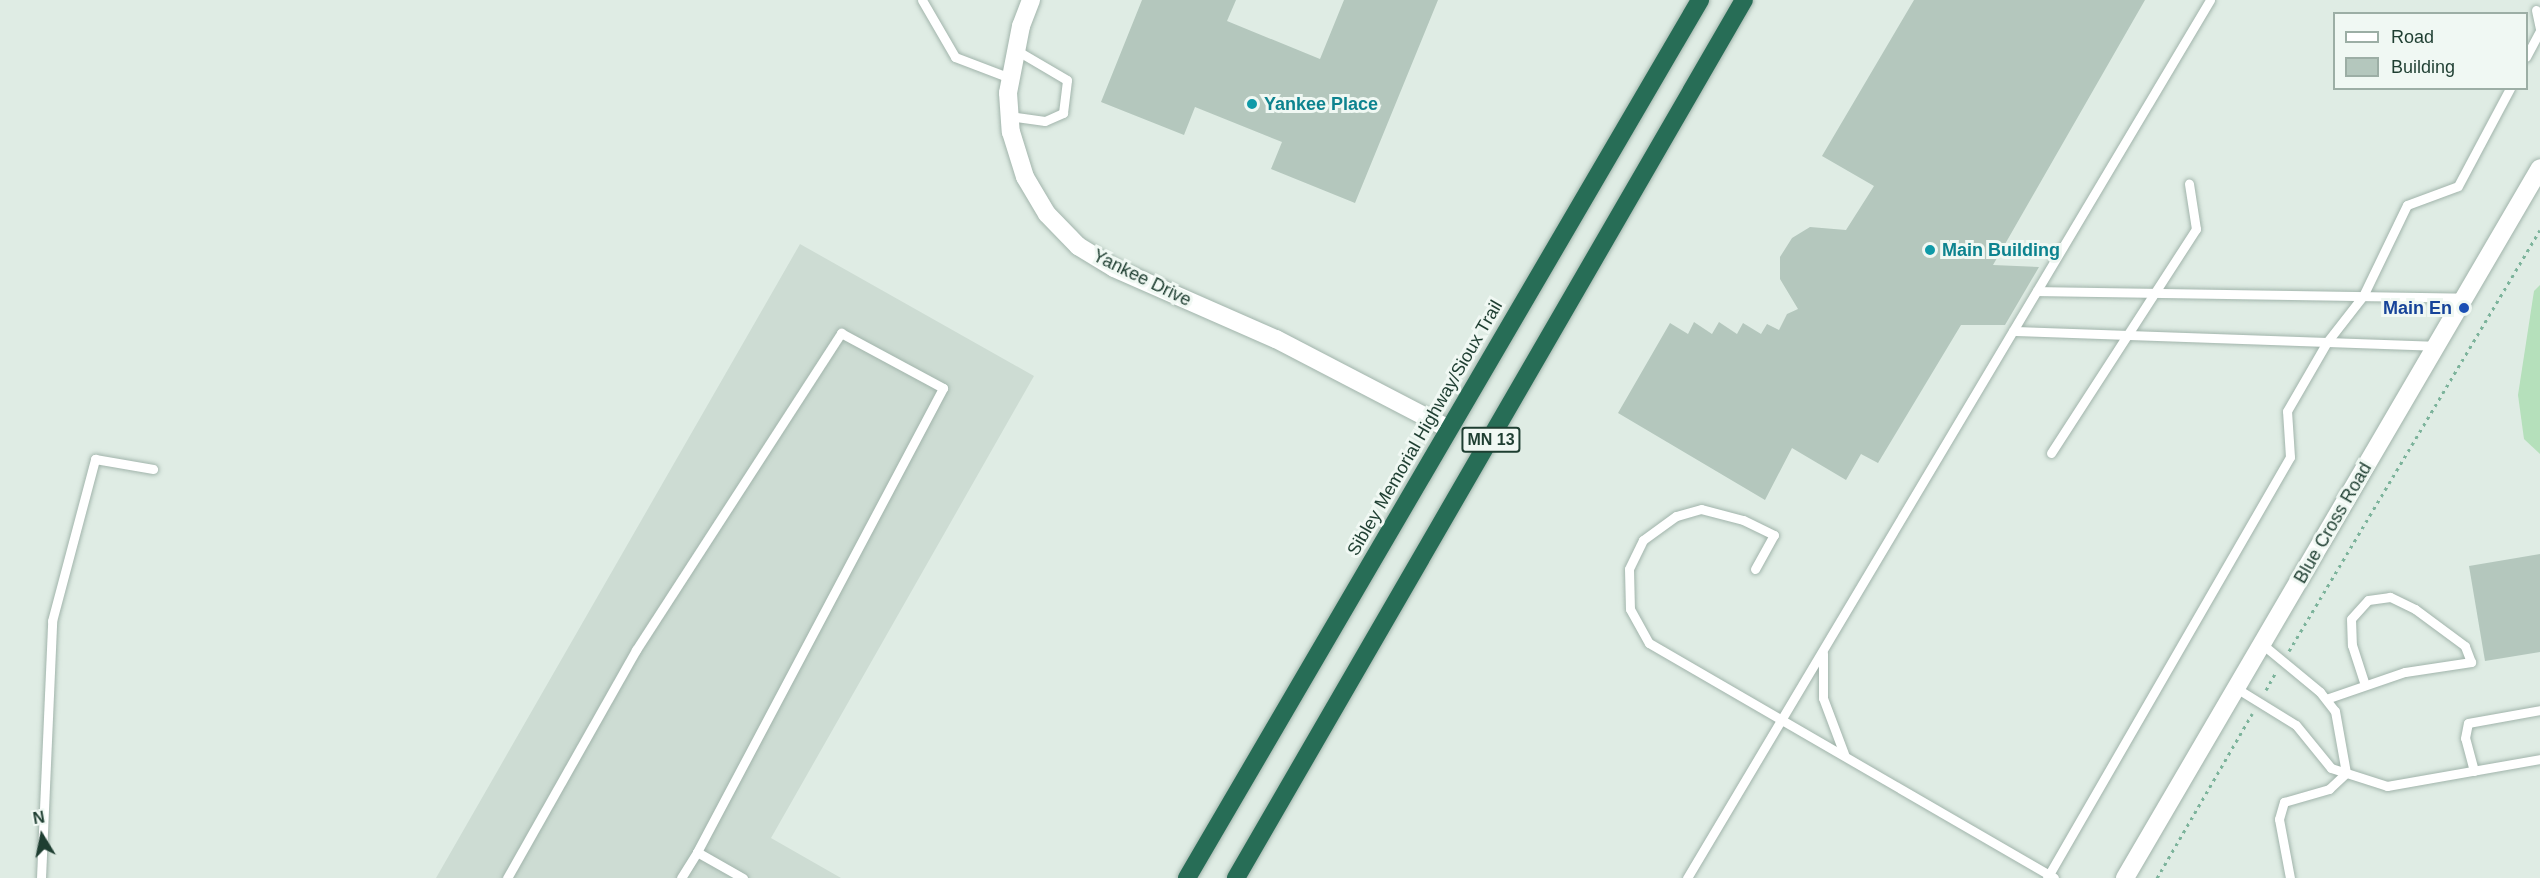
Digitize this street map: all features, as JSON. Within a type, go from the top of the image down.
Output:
[{"type":"highway","name":"Sibley Memorial Highway/Sioux Trail","points":[[1187,878],[1700,0]]},
{"type":"highway","name":"MN 13","points":[[1236,878],[1744,0]]},
{"type":"street","name":"Yankee Drive","points":[[1031,0],[1010,78],[1009,116],[1025,177],[1047,214],[1078,246],[1114,268],[1276,339],[1449,429]]},
{"type":"street","name":"Blue Cross Road","points":[[2125,878],[2540,168]]},
{"type":"lane","points":[[922,0],[955,57],[1010,78]]},
{"type":"lane","points":[[1687,878],[2210,0]]},
{"type":"lane","points":[[2528,53],[2540,30],[2536,10]]},
{"type":"lane","points":[[1009,116],[1045,121],[1063,113],[1067,80],[1016,50]]},
{"type":"lane","points":[[1755,569],[1774,535],[1743,520],[1701,509],[1676,516],[1643,540],[1629,569],[1630,609],[1649,643],[1844,754],[2050,877],[2290,457],[2287,411],[2327,342],[2363,296],[2407,205],[2458,186],[2509,90]]},
{"type":"lane","points":[[2051,453],[2123,335],[2196,229],[2189,184]]},
{"type":"lane","points":[[2037,291],[2464,298]]},
{"type":"lane","points":[[2013,331],[2436,346]]},
{"type":"lane","points":[[507,878],[636,650],[841,333],[943,388],[697,852],[681,878]]},
{"type":"lane","points":[[41,878],[52,621],[94,459],[153,469]]},
{"type":"lane","points":[[2326,699],[2364,683],[2443,664],[2471,662],[2465,646],[2415,609],[2390,597],[2368,600],[2351,619],[2352,645],[2364,683]]},
{"type":"lane","points":[[2262,645],[2326,699],[2335,711],[2346,773]]},
{"type":"lane","points":[[1824,649],[1823,698],[1844,754]]},
{"type":"lane","points":[[2236,688],[2296,725],[2331,768],[2387,786],[2540,759]]},
{"type":"lane","points":[[2474,771],[2465,738],[2468,723],[2540,710]]},
{"type":"lane","points":[[2290,878],[2279,819],[2284,802],[2329,789],[2346,773]]},
{"type":"lane","points":[[697,852],[744,878]]},
{"type":"path","points":[[2157,878],[2540,230]]},
{"type":"shaded area","points":[[800,244],[1034,376],[771,838],[841,878],[436,878]]},
{"type":"green space","points":[[2540,285],[2540,454],[2524,439],[2518,395],[2534,291]]},
{"type":"building","name":"Yankee Place","points":[[1142,0],[1236,0],[1227,21],[1320,59],[1344,0],[1438,0],[1355,203],[1271,169],[1282,142],[1195,107],[1184,135],[1101,102]]},
{"type":"building","name":"Main Building","points":[[1914,0],[2145,0],[1993,265],[2039,267],[2005,325],[1961,325],[1878,463],[1861,454],[1846,480],[1792,448],[1765,500],[1618,413],[1670,323],[1688,334],[1694,322],[1712,334],[1719,322],[1737,334],[1743,323],[1761,334],[1767,324],[1779,330],[1787,314],[1798,309],[1780,279],[1780,257],[1792,238],[1810,227],[1846,230],[1874,186],[1822,156]]},
{"type":"building","points":[[2540,554],[2540,652],[2485,661],[2469,566]]},
{"type":"place","name":"Yankee Place","points":[[1252,104]]},
{"type":"place","name":"Main Building","points":[[1930,250]]},
{"type":"place","name":"Main En","points":[[2464,308]]}]
